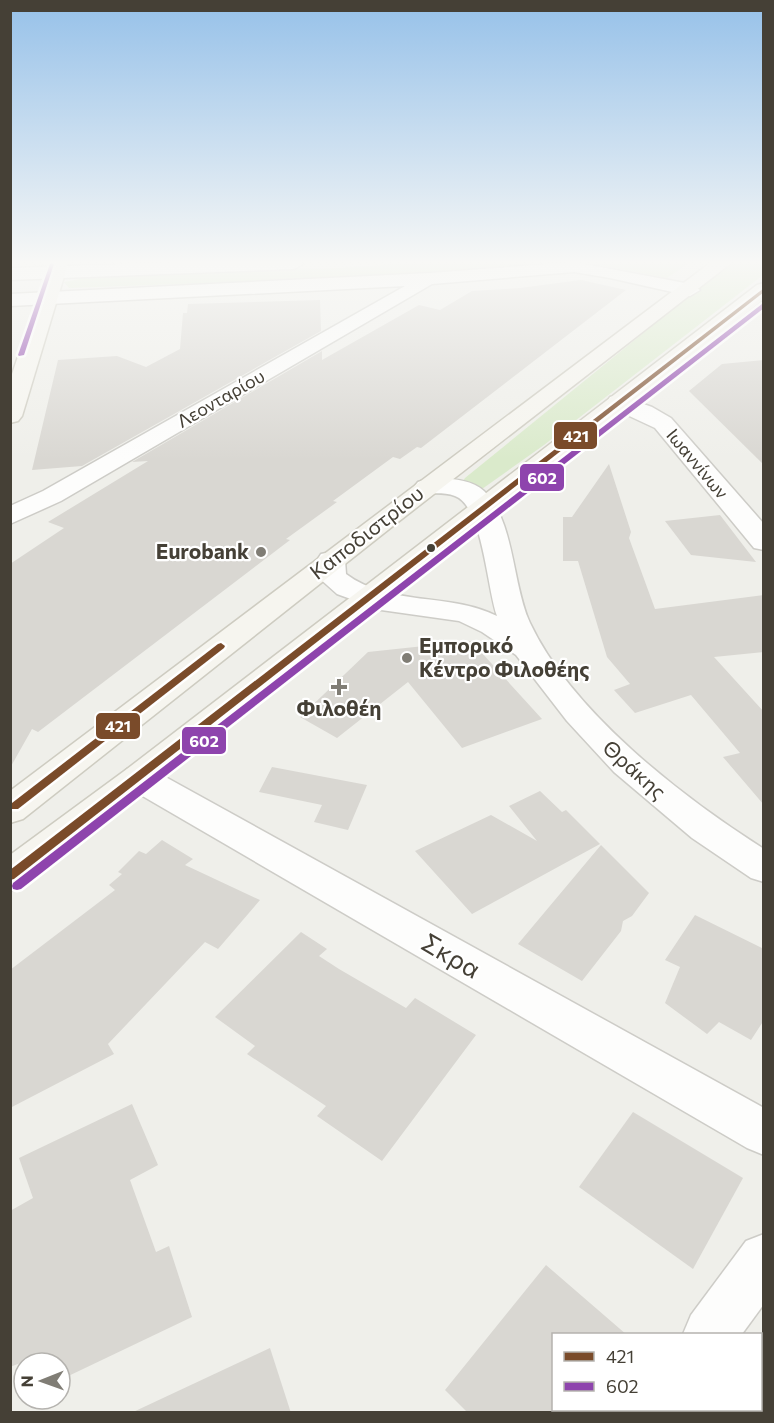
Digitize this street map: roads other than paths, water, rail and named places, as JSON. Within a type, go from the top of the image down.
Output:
[{"type":"main road","points":[[10,351],[19,326]]},
{"type":"main road","points":[[10,416],[25,326]]},
{"type":"main road","name":"Καποδιστρίου","points":[[17,801],[427,487],[641,326]]},
{"type":"main road","points":[[10,876],[139,778],[717,326]]},
{"type":"street","name":"Λεονταρίου","points":[[10,516],[52,496],[347,326]]},
{"type":"street","name":"Ιωαννίνων","points":[[618,402],[644,412],[663,423],[764,542]]},
{"type":"street","points":[[427,487],[447,486],[464,490],[476,498],[483,508]]},
{"type":"street","name":"Θράκης","points":[[483,508],[494,542],[508,607],[527,648],[587,726],[639,777],[713,835],[764,868]]},
{"type":"street","name":"Θράκης","points":[[331,560],[332,577],[337,582],[370,597],[387,603],[471,615],[527,648]]},
{"type":"street","name":"Σκρα","points":[[139,778],[764,1133]]},
{"type":"street","points":[[711,1333],[764,1259]]},
{"type":"place","name":"Eurobank","points":[[261,552]]},
{"type":"place","name":"Εμπορικό Κέντρο Φιλοθέης","points":[[407,658]]},
{"type":"place","name":"Φιλοθέη","points":[[339,687]]}]
